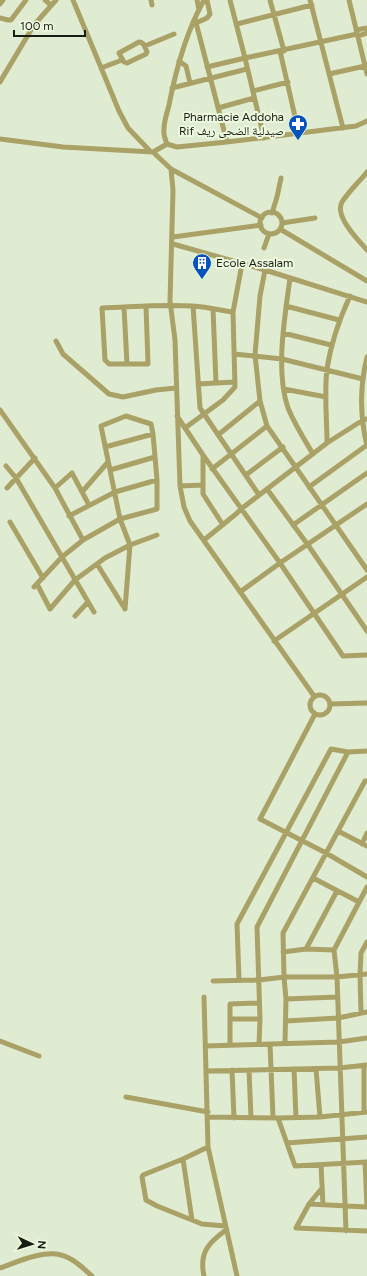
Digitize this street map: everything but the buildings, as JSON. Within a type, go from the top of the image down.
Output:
[{"type":"street","points":[[0,4],[3,0]]},
{"type":"street","points":[[0,18],[10,20],[26,0]]},
{"type":"street","points":[[45,0],[51,5]]},
{"type":"street","points":[[0,82],[34,25],[56,0]]},
{"type":"street","points":[[73,0],[119,111],[128,128],[171,169],[262,218]]},
{"type":"street","points":[[197,0],[199,10]]},
{"type":"street","points":[[167,144],[164,129],[172,88],[179,61],[204,0]]},
{"type":"street","points":[[195,21],[207,18],[210,14],[208,0]]},
{"type":"street","points":[[230,0],[264,138]]},
{"type":"street","points":[[270,0],[299,134]]},
{"type":"street","points":[[349,0],[367,74]]},
{"type":"street","points":[[237,24],[274,15],[311,3],[343,128]]},
{"type":"street","points":[[195,21],[227,142]]},
{"type":"street","points":[[357,34],[367,28]]},
{"type":"street","points":[[207,67],[367,33]]},
{"type":"street","points":[[145,46],[174,34]]},
{"type":"street","points":[[138,42],[141,42],[145,46],[147,52],[146,54],[128,63],[122,60],[119,54],[121,51],[138,42]]},
{"type":"street","points":[[101,68],[122,60]]},
{"type":"street","points":[[179,61],[186,66],[190,83]]},
{"type":"street","points":[[222,64],[225,74]]},
{"type":"street","points":[[329,74],[365,66]]},
{"type":"street","points":[[172,88],[247,68]]},
{"type":"street","points":[[253,91],[288,82]]},
{"type":"street","points":[[218,108],[254,98]]},
{"type":"street","points":[[0,139],[63,147],[152,151],[167,144],[177,147],[299,134],[343,128],[362,124],[367,121]]},
{"type":"street","points":[[171,169],[173,190],[171,306],[174,326],[180,486],[184,507],[190,521],[314,696]]},
{"type":"street","points":[[366,246],[346,224],[340,212],[343,202],[367,172]]},
{"type":"street","points":[[272,213],[281,178]]},
{"type":"street","points":[[268,213],[272,213],[279,216],[282,222],[280,229],[275,234],[269,234],[263,231],[261,225],[262,218],[268,213]]},
{"type":"street","points":[[282,222],[315,218]]},
{"type":"street","points":[[173,237],[261,225]]},
{"type":"street","points":[[280,229],[367,281]]},
{"type":"street","points":[[264,248],[269,234]]},
{"type":"street","points":[[173,244],[367,302]]},
{"type":"street","points":[[185,428],[223,400],[235,387],[233,312],[242,264]]},
{"type":"street","points":[[264,270],[260,296],[255,356],[260,401],[267,426],[367,570]]},
{"type":"street","points":[[290,278],[283,333],[282,359],[284,388],[288,407],[297,428],[313,454]]},
{"type":"street","points":[[328,442],[326,397],[327,370],[339,320],[350,296]]},
{"type":"street","points":[[146,306],[148,364],[109,364],[105,360],[102,308],[146,306],[193,306],[233,312]]},
{"type":"street","points":[[193,306],[200,408],[203,415],[259,495]]},
{"type":"street","points":[[286,306],[339,320]]},
{"type":"street","points":[[124,307],[127,364]]},
{"type":"street","points":[[213,309],[216,383]]},
{"type":"street","points":[[283,333],[332,345]]},
{"type":"street","points":[[56,341],[63,354],[109,394],[124,397],[156,390],[176,388]]},
{"type":"street","points":[[234,354],[282,359],[363,379]]},
{"type":"street","points":[[309,488],[367,446],[363,379],[367,357]]},
{"type":"street","points":[[198,384],[235,382]]},
{"type":"street","points":[[284,388],[326,397]]},
{"type":"street","points":[[218,435],[260,401]]},
{"type":"street","points":[[0,410],[55,488],[83,540]]},
{"type":"street","points":[[177,415],[212,469],[280,563],[343,656],[367,655]]},
{"type":"street","points":[[97,564],[125,609],[130,545],[120,519],[101,426],[126,416],[151,424],[157,480],[157,509],[120,519],[83,540],[62,557],[35,586],[50,609],[75,580],[105,558],[130,545],[158,535]]},
{"type":"street","points":[[204,540],[296,466],[328,442],[365,419]]},
{"type":"street","points":[[212,469],[267,426]]},
{"type":"street","points":[[105,447],[153,434]]},
{"type":"street","points":[[246,475],[283,448]]},
{"type":"street","points":[[203,455],[204,494],[223,525]]},
{"type":"street","points":[[110,470],[155,457]]},
{"type":"street","points":[[7,488],[35,458]]},
{"type":"street","points":[[82,492],[108,462]]},
{"type":"street","points":[[6,466],[16,478],[94,612]]},
{"type":"street","points":[[55,488],[72,473],[89,505]]},
{"type":"street","points":[[293,526],[367,473]]},
{"type":"street","points":[[69,516],[114,492],[157,480]]},
{"type":"street","points":[[180,486],[203,485]]},
{"type":"street","points":[[267,489],[293,526],[308,544],[367,631]]},
{"type":"street","points":[[240,592],[367,504]]},
{"type":"street","points":[[10,522],[42,578]]},
{"type":"street","points":[[274,641],[367,577]]},
{"type":"street","points":[[75,616],[88,602]]},
{"type":"street","points":[[314,696],[324,696],[327,698],[330,704],[329,710],[324,714],[315,714],[310,709],[314,696]]},
{"type":"street","points":[[330,704],[367,703]]},
{"type":"street","points":[[315,714],[260,819],[326,853],[367,877]]},
{"type":"street","points":[[239,980],[237,924],[331,749],[348,752],[367,751]]},
{"type":"street","points":[[259,1044],[260,1019],[257,927],[348,752]]},
{"type":"street","points":[[285,1043],[286,999],[283,933],[365,782],[367,781]]},
{"type":"street","points":[[338,831],[365,845],[367,833]]},
{"type":"street","points":[[313,878],[359,902]]},
{"type":"street","points":[[346,1231],[345,1164],[339,1068],[337,977],[334,950],[367,887]]},
{"type":"street","points":[[306,949],[337,891]]},
{"type":"street","points":[[361,1013],[361,953],[367,942]]},
{"type":"street","points":[[283,952],[306,949],[334,950]]},
{"type":"street","points":[[213,981],[258,980],[284,977],[337,977],[367,974]]},
{"type":"street","points":[[204,997],[208,1147],[237,1276]]},
{"type":"street","points":[[286,999],[337,998]]},
{"type":"street","points":[[230,1045],[230,1004],[259,1003]]},
{"type":"street","points":[[286,1021],[338,1018],[367,1012]]},
{"type":"street","points":[[230,1019],[260,1019]]},
{"type":"street","points":[[205,1046],[338,1042],[367,1038]]},
{"type":"street","points":[[0,1041],[39,1056]]},
{"type":"street","points":[[270,1044],[276,1118],[295,1166],[366,1162],[367,1207],[310,1204]]},
{"type":"street","points":[[126,1097],[208,1115],[234,1118],[320,1117],[365,1112],[365,1065],[339,1068],[232,1070],[207,1072]]},
{"type":"street","points":[[294,1069],[296,1118]]},
{"type":"street","points":[[316,1069],[320,1117]]},
{"type":"street","points":[[232,1070],[234,1118]]},
{"type":"street","points":[[249,1070],[251,1118]]},
{"type":"street","points":[[287,1143],[367,1137]]},
{"type":"street","points":[[208,1147],[143,1175],[142,1181],[146,1200],[202,1224],[226,1228]]},
{"type":"street","points":[[183,1158],[192,1220]]},
{"type":"street","points":[[321,1165],[323,1205]]},
{"type":"street","points":[[322,1188],[310,1204],[296,1228],[367,1231]]},
{"type":"street","points":[[204,1276],[202,1258],[212,1240],[226,1228]]},
{"type":"street","points":[[0,1268],[43,1254],[53,1254],[62,1255],[79,1264],[92,1276]]},
{"type":"place","name":"Pharmacie Addoha Rif صيدلية الضحى ريف","points":[[298,141]]},
{"type":"place","name":"Ecole Assalam","points":[[202,280]]}]
